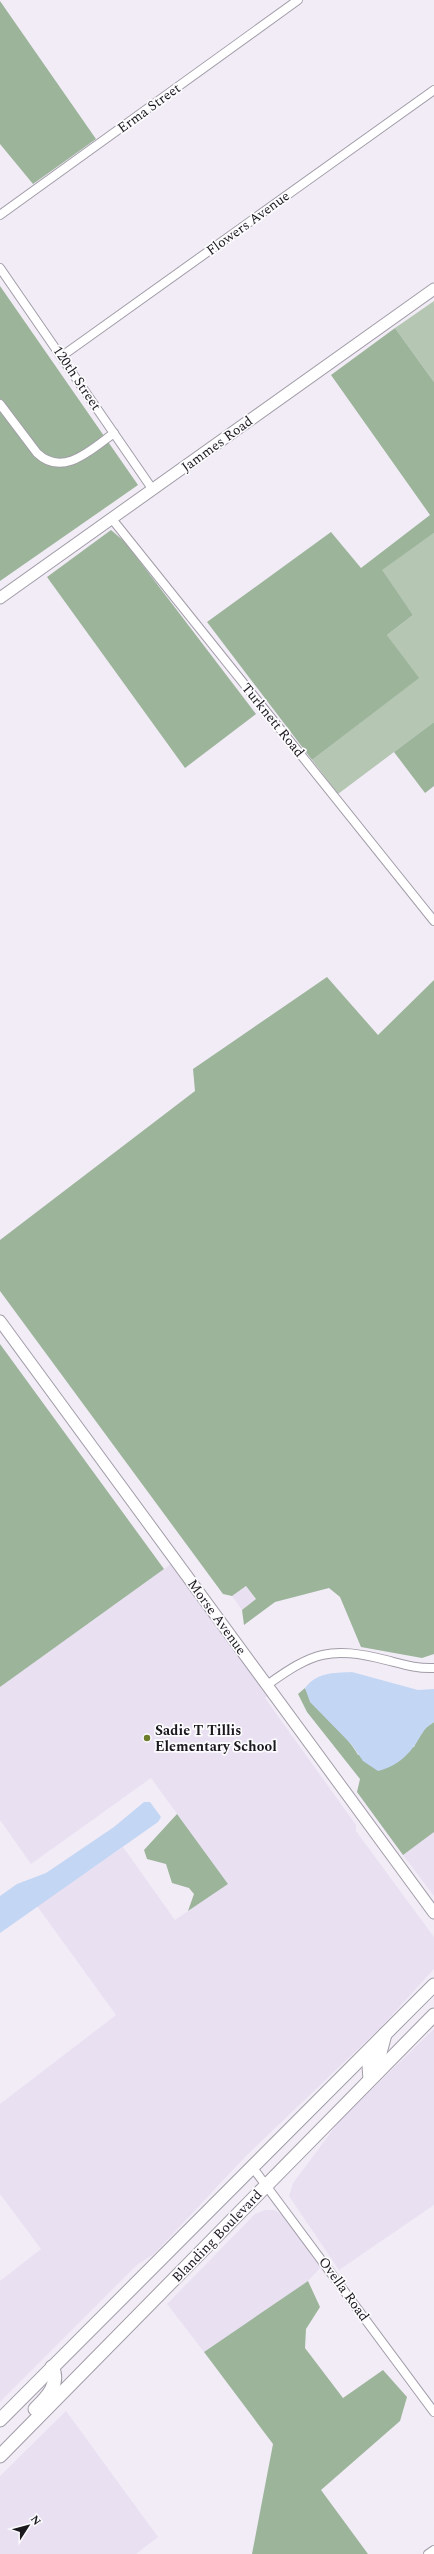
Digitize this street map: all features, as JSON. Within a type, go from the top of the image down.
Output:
[{"type":"main road","name":"Blanding Boulevard","points":[[0,2420],[253,2168],[385,2032],[434,1985]]},
{"type":"main road","name":"Blanding Boulevard","points":[[0,2456],[434,2015]]},
{"type":"main road","points":[[370,2080],[369,2066],[380,2052],[385,2032]]},
{"type":"main road","points":[[0,2444],[48,2395],[55,2378],[52,2368]]},
{"type":"street","name":"Erma Street","points":[[0,215],[298,0]]},
{"type":"street","name":"Flowers Avenue","points":[[62,356],[434,90]]},
{"type":"street","name":"120th Street","points":[[0,268],[153,490]]},
{"type":"street","name":"Jammes Road","points":[[0,598],[434,289]]},
{"type":"street","points":[[0,404],[37,453],[44,459],[52,462],[74,461],[114,432]]},
{"type":"street","name":"Turknett Road","points":[[112,519],[434,921]]},
{"type":"street","name":"Morse Avenue","points":[[0,1321],[434,1913]]},
{"type":"street","points":[[267,1685],[299,1664],[320,1655],[340,1652],[360,1654],[421,1669],[434,1668]]},
{"type":"street","name":"Ovella Road","points":[[253,2168],[434,2412]]},
{"type":"street","points":[[428,2554],[434,2550]]},
{"type":"shaded area","points":[[171,1564],[268,1696],[265,1698],[356,1825],[356,1831],[434,1937],[434,1969],[381,2027],[246,2156],[154,2254],[138,2264],[0,2402],[0,2281],[41,2249],[0,2194],[0,2104],[116,2015],[37,1906],[123,1847],[175,1920],[228,1884],[151,1778],[31,1864],[0,1820],[0,1687]]},
{"type":"shaded area","points":[[246,1586],[256,1600],[242,1610],[232,1596]]},
{"type":"shaded area","points":[[434,1832],[434,1896],[403,1855]]},
{"type":"shaded area","points":[[434,2029],[434,2205],[339,2270],[289,2196],[293,2183],[341,2119]]},
{"type":"shaded area","points":[[265,2210],[275,2210],[288,2220],[321,2267],[308,2281],[204,2352],[167,2304],[255,2214]]},
{"type":"shaded area","points":[[66,2411],[158,2537],[136,2554],[0,2554],[0,2476]]},
{"type":"green space","points":[[0,1],[96,139],[33,184],[0,144]]},
{"type":"green space","points":[[0,286],[138,485],[0,581]]},
{"type":"green space","points":[[434,301],[434,382],[395,328]]},
{"type":"green space","points":[[395,328],[434,382],[434,533],[382,570],[413,615],[387,635],[419,678],[312,760],[207,622],[331,532],[361,568],[430,515],[331,375]]},
{"type":"green space","points":[[111,530],[125,542],[256,714],[185,768],[47,577]]},
{"type":"green space","points":[[434,533],[434,722],[338,794],[312,760],[418,678],[387,635],[413,615],[381,570]]},
{"type":"green space","points":[[434,722],[434,786],[425,793],[394,752]]},
{"type":"green space","points":[[327,977],[378,1035],[434,980],[434,1654],[422,1658],[361,1647],[340,1597],[329,1588],[275,1602],[244,1625],[242,1610],[256,1599],[246,1586],[232,1596],[223,1594],[0,1291],[0,1240],[195,1091],[193,1069]]},
{"type":"green space","points":[[0,1344],[164,1569],[0,1687]]},
{"type":"green space","points":[[305,1688],[316,1706],[345,1737],[358,1755],[414,1747],[422,1730],[434,1722],[434,1832],[403,1855],[357,1792],[360,1779],[307,1712],[298,1694]]},
{"type":"green space","points":[[177,1814],[228,1884],[188,1911],[194,1894],[189,1888],[172,1883],[166,1864],[147,1859],[144,1850]]},
{"type":"green space","points":[[308,2281],[320,2307],[306,2329],[305,2348],[343,2398],[383,2370],[407,2397],[400,2421],[321,2490],[368,2554],[252,2554],[273,2444],[204,2352]]},
{"type":"water","points":[[352,1672],[418,1690],[434,1689],[434,1722],[425,1730],[407,1755],[383,1770],[378,1771],[363,1761],[352,1745],[310,1702],[305,1688],[320,1676],[332,1673]]},
{"type":"water","points":[[144,1802],[150,1802],[161,1817],[158,1822],[0,1933],[0,1896],[17,1884],[46,1873],[114,1827]]},
{"type":"place","name":"Sadie T Tillis Elementary School","points":[[147,1738]]}]
